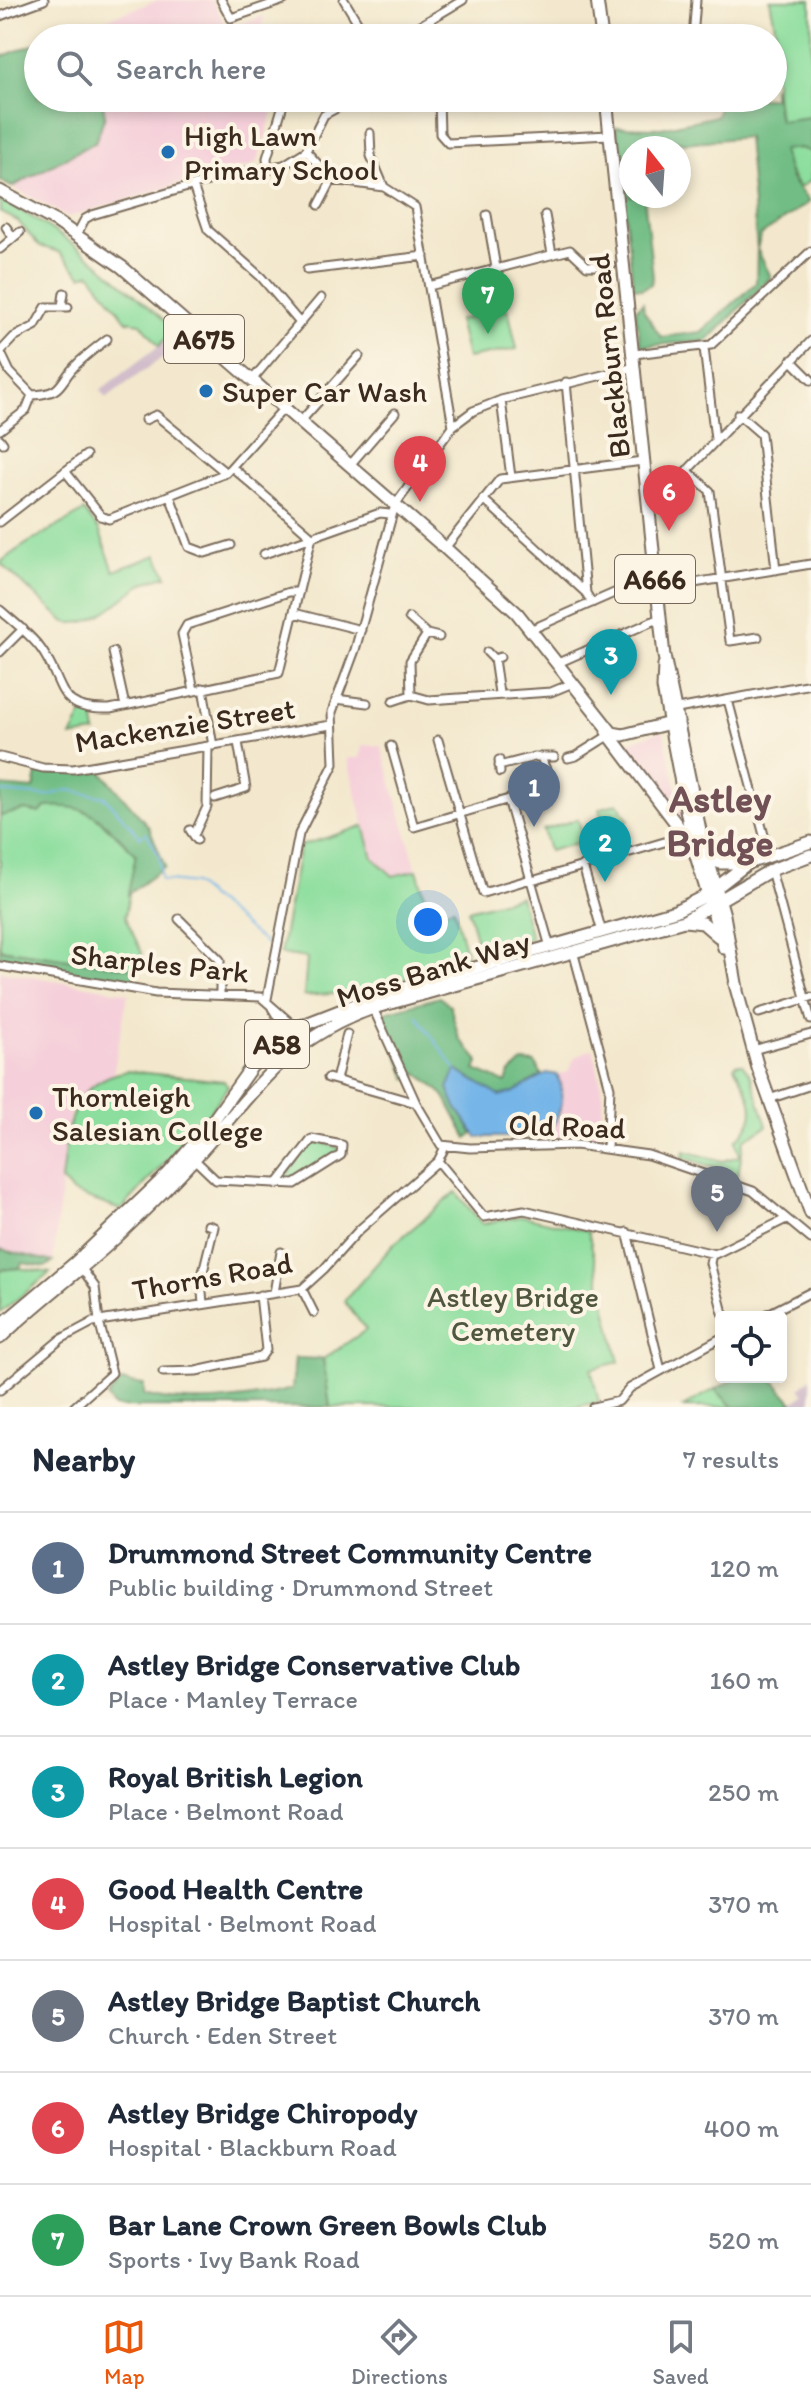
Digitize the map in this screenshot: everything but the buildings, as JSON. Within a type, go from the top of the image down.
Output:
[{"type":"main road","points":[[597,0],[600,24]]},
{"type":"main road","name":"Blackburn Road","points":[[607,112],[664,656],[693,846],[712,890],[753,1050],[810,1209]]},
{"type":"main road","name":"A675","points":[[0,191],[77,234],[122,267],[350,465],[393,510],[445,548],[495,591],[558,663],[612,732]]},
{"type":"main road","points":[[672,716],[612,732],[620,748],[693,846]]},
{"type":"main road","name":"Blackburn Road","points":[[672,716],[701,835],[710,857],[712,890]]},
{"type":"main road","points":[[701,835],[712,890]]},
{"type":"main road","name":"A58","points":[[712,890],[748,863],[811,842]]},
{"type":"main road","name":"A58","points":[[716,905],[771,870],[811,855]]},
{"type":"main road","points":[[710,857],[731,865],[748,863]]},
{"type":"main road","name":"Moss Bank Way","points":[[0,1326],[79,1265],[168,1174],[210,1125],[252,1066],[293,1030],[380,995],[550,947],[572,946],[602,932],[675,911],[712,890]]},
{"type":"main road","name":"Blackburn Road","points":[[716,905],[721,940],[737,989]]},
{"type":"main road","name":"Moss Bank Way","points":[[0,1338],[194,1159],[256,1084],[308,1038],[373,1008],[572,946],[684,921],[716,905]]},
{"type":"main road","points":[[684,921],[703,923],[721,940]]},
{"type":"street","points":[[0,16],[44,0]]},
{"type":"street","points":[[221,0],[231,18],[284,0]]},
{"type":"street","points":[[344,0],[359,24]]},
{"type":"street","points":[[423,24],[463,0]]},
{"type":"street","points":[[694,24],[696,0]]},
{"type":"street","points":[[268,171],[267,158],[281,112]]},
{"type":"street","points":[[77,234],[85,219],[92,215],[232,174],[268,171],[306,151],[324,115],[329,112]]},
{"type":"street","points":[[439,112],[440,134],[448,143],[609,135]]},
{"type":"street","points":[[370,133],[371,156],[384,187]]},
{"type":"street","points":[[306,151],[332,180],[384,187],[409,202],[417,213],[453,426]]},
{"type":"street","points":[[319,205],[332,180]]},
{"type":"street","points":[[193,186],[208,230],[261,277],[300,323]]},
{"type":"street","points":[[487,215],[496,268]]},
{"type":"street","points":[[545,215],[552,254]]},
{"type":"street","points":[[0,249],[17,235],[6,227]]},
{"type":"street","points":[[429,286],[572,250],[587,266],[611,266]]},
{"type":"street","points":[[308,1038],[293,1030],[267,999],[299,834],[329,780],[334,764],[331,725],[336,699],[361,630],[393,510],[453,426],[473,411],[634,360],[704,348],[811,251]]},
{"type":"street","points":[[307,270],[424,256]]},
{"type":"street","points":[[32,395],[10,372],[1,351],[14,337],[35,326],[46,307],[65,307],[64,293]]},
{"type":"street","points":[[252,380],[321,298]]},
{"type":"street","points":[[32,395],[54,392],[65,383],[73,367],[104,341],[94,334]]},
{"type":"street","points":[[648,501],[662,497],[811,341]]},
{"type":"street","points":[[704,348],[715,439]]},
{"type":"street","points":[[300,422],[359,356]]},
{"type":"street","points":[[791,360],[811,380]]},
{"type":"street","points":[[566,382],[586,593]]},
{"type":"street","points":[[0,430],[26,410],[32,395]]},
{"type":"street","points":[[501,400],[511,477]]},
{"type":"street","points":[[65,471],[105,519],[230,471],[284,408]]},
{"type":"street","points":[[350,465],[395,413]]},
{"type":"street","points":[[738,414],[761,434],[776,570]]},
{"type":"street","points":[[145,420],[156,415],[312,537]]},
{"type":"street","points":[[0,522],[86,455]]},
{"type":"street","points":[[445,548],[498,481],[643,461]]},
{"type":"street","points":[[687,470],[710,491],[730,641],[758,637]]},
{"type":"street","points":[[170,496],[189,547],[205,553],[231,545]]},
{"type":"street","points":[[483,499],[586,593],[592,603]]},
{"type":"street","points":[[264,554],[393,510]]},
{"type":"street","points":[[0,610],[41,649],[67,700],[100,710],[279,673],[312,537]]},
{"type":"street","points":[[657,589],[811,564]]},
{"type":"street","points":[[530,630],[655,575]]},
{"type":"street","points":[[194,690],[182,634],[187,625],[289,592],[299,592]]},
{"type":"street","points":[[294,613],[361,630]]},
{"type":"street","points":[[409,618],[427,634],[439,637]]},
{"type":"street","points":[[558,663],[660,618]]},
{"type":"street","points":[[0,652],[23,629]]},
{"type":"street","points":[[411,695],[410,661],[427,634]]},
{"type":"street","points":[[113,652],[125,706]]},
{"type":"street","points":[[487,652],[497,658],[499,693]]},
{"type":"street","points":[[672,716],[728,700],[809,685],[805,672]]},
{"type":"street","points":[[393,701],[411,695],[429,700],[499,693],[551,692],[573,683]]},
{"type":"street","points":[[194,834],[207,807],[211,746],[203,688]]},
{"type":"street","points":[[336,699],[367,703]]},
{"type":"street","points":[[728,700],[769,854]]},
{"type":"street","name":"Mackenzie Street","points":[[0,757],[43,768],[73,769],[331,725]]},
{"type":"street","points":[[568,758],[612,732]]},
{"type":"street","points":[[438,740],[483,893],[671,840]]},
{"type":"street","points":[[215,798],[246,788],[238,742]]},
{"type":"street","points":[[391,746],[414,827],[553,786],[542,760]]},
{"type":"street","points":[[499,766],[534,757],[542,760],[554,757]]},
{"type":"street","points":[[508,799],[550,947]]},
{"type":"street","points":[[583,866],[602,932]]},
{"type":"street","points":[[771,870],[808,998],[811,1020]]},
{"type":"street","points":[[179,919],[220,960],[220,993]]},
{"type":"street","points":[[572,946],[610,1088],[607,1148]]},
{"type":"street","name":"Sharples Park","points":[[0,966],[156,993],[220,993],[267,999]]},
{"type":"street","points":[[759,1013],[808,998]]},
{"type":"street","points":[[373,1008],[416,1103],[443,1146]]},
{"type":"street","points":[[293,1030],[296,1047]]},
{"type":"street","points":[[347,1034],[332,1079],[416,1103]]},
{"type":"street","points":[[753,1050],[811,1034]]},
{"type":"street","points":[[769,1099],[811,1085]]},
{"type":"street","points":[[194,1159],[216,1180],[277,1184],[301,1183],[341,1155],[342,1145],[312,1139],[277,1184]]},
{"type":"street","name":"Old Road","points":[[443,1146],[576,1145],[648,1155],[753,1191],[811,1239]]},
{"type":"street","name":"Thorns Road","points":[[0,1390],[61,1339],[99,1321],[302,1289],[359,1230],[438,1161],[443,1146]]},
{"type":"street","points":[[438,1161],[484,1217],[524,1210],[712,1254],[720,1253],[786,1219]]},
{"type":"street","points":[[203,1304],[201,1280],[214,1227],[208,1225]]},
{"type":"street","points":[[627,1232],[661,1370]]},
{"type":"street","points":[[274,1293],[281,1252]]},
{"type":"street","points":[[712,1254],[710,1263],[722,1311]]},
{"type":"street","points":[[74,1407],[112,1373],[99,1321],[97,1294],[79,1265]]},
{"type":"street","points":[[302,1289],[314,1313]]},
{"type":"street","points":[[774,1311],[811,1292]]},
{"type":"street","points":[[163,1372],[196,1371],[261,1357],[266,1350],[260,1295]]},
{"type":"street","points":[[593,1407],[619,1401],[630,1388],[715,1341]]},
{"type":"shaded area","points":[[159,0],[212,0],[225,24],[92,24]]},
{"type":"shaded area","points":[[264,16],[263,24],[239,24]]},
{"type":"shaded area","name":"High Lawn Primary School","points":[[104,112],[273,112],[257,162],[250,167],[231,169],[68,217],[12,187],[95,142]]},
{"type":"shaded area","points":[[168,339],[174,345],[169,353],[106,398],[100,390]]},
{"type":"shaded area","points":[[663,730],[684,823],[624,744]]},
{"type":"shaded area","points":[[362,745],[381,746],[417,870],[393,877],[373,858],[347,758],[360,758]]},
{"type":"shaded area","name":"Thornleigh Salesian College","points":[[0,971],[128,993],[113,1074],[90,1087],[73,1107],[69,1118],[53,1262],[0,1249]]},
{"type":"shaded area","points":[[593,1048],[603,1095],[600,1132],[591,1140],[546,1137],[560,1116],[562,1087],[557,1075],[568,1072],[575,1057]]},
{"type":"shaded area","points":[[811,1378],[811,1407],[786,1407],[804,1394],[800,1388]]},
{"type":"green space","points":[[770,0],[811,0],[811,117],[779,121],[778,112],[787,112],[787,24],[775,24]]},
{"type":"green space","points":[[24,48],[24,112],[104,112],[105,116],[95,142],[12,187],[0,181],[0,57]]},
{"type":"green space","points":[[718,112],[777,112],[779,121],[811,117],[811,152],[800,148],[782,150],[791,179],[809,202],[761,235],[757,249],[747,137],[691,142],[691,136],[619,136],[619,155],[616,127],[661,128],[716,116]]},
{"type":"green space","points":[[800,148],[811,152],[811,180],[799,188],[786,167],[782,150]]},
{"type":"green space","points":[[0,200],[70,242],[174,329],[159,346],[141,323],[127,321],[90,273],[82,276],[59,252],[39,246],[18,221],[0,212]]},
{"type":"green space","points":[[625,208],[645,208],[653,277],[651,284],[642,289],[633,287]]},
{"type":"green space","points":[[757,249],[771,277],[707,341],[641,346],[635,310],[643,302],[644,311],[661,337],[701,332],[756,283]]},
{"type":"green space","points":[[508,309],[517,349],[467,358],[458,320]]},
{"type":"green space","points":[[84,511],[99,530],[114,571],[157,555],[167,576],[143,584],[97,617],[76,623],[65,622],[0,563]]},
{"type":"green space","points":[[83,713],[93,715],[96,733],[71,737]]},
{"type":"green space","points":[[100,770],[149,827],[165,867],[128,894],[136,854],[96,817],[75,808],[62,807],[45,807],[40,813],[25,810],[0,816],[0,786],[34,789],[37,774]]},
{"type":"green space","points":[[618,803],[629,821],[604,828],[599,809]]},
{"type":"green space","points":[[74,804],[94,815],[136,854],[125,917],[142,953],[136,969],[0,949],[0,816],[25,810],[40,813],[45,807]]},
{"type":"green space","points":[[578,819],[584,841],[549,851],[543,830]]},
{"type":"green space","points":[[364,826],[373,858],[393,876],[417,870],[430,914],[454,908],[468,961],[359,992],[304,996],[307,958],[280,954],[300,846]]},
{"type":"green space","points":[[520,896],[531,938],[480,952],[468,910]]},
{"type":"green space","points":[[0,949],[136,969],[131,983],[0,961]]},
{"type":"green space","points":[[439,997],[450,1005],[459,1038],[479,1061],[475,1070],[506,1083],[509,1074],[523,1062],[535,1063],[542,1075],[514,1092],[500,1096],[456,1070],[456,1107],[474,1134],[467,1138],[444,1095],[418,1073],[407,1079],[383,1016],[385,1012]]},
{"type":"green space","points":[[742,1064],[751,1076],[767,1126],[744,1140],[738,1175],[683,1157],[684,1151],[723,1161],[740,1156],[736,1140],[749,1123],[752,1105],[734,1067]]},
{"type":"green space","points":[[127,1071],[224,1081],[228,1086],[203,1121],[121,1210],[73,1193],[61,1181],[69,1127],[81,1098],[92,1086],[107,1077]]},
{"type":"green space","points":[[317,1141],[339,1148],[338,1153],[299,1180],[285,1178],[308,1144]]},
{"type":"green space","name":"Astley Bridge Cemetery","points":[[456,1192],[482,1224],[523,1216],[588,1231],[619,1362],[591,1369],[599,1402],[574,1407],[330,1407],[323,1359],[366,1330],[344,1301],[394,1244]]},
{"type":"green space","points":[[0,1249],[53,1262],[45,1267],[23,1263],[19,1268],[0,1270]]},
{"type":"green space","points":[[19,1268],[50,1273],[0,1313],[0,1270]]},
{"type":"green space","points":[[295,1358],[323,1359],[330,1407],[114,1407],[107,1397],[122,1381],[144,1385],[144,1395],[179,1401],[218,1401],[275,1393],[292,1389]]},
{"type":"green space","points":[[728,1383],[776,1383],[793,1402],[786,1407],[733,1407],[715,1389]]},
{"type":"green space","points":[[715,1389],[733,1407],[683,1407]]},
{"type":"water","points":[[456,1070],[500,1096],[514,1092],[547,1073],[557,1075],[562,1100],[546,1137],[477,1137],[456,1107],[448,1088]]},
{"type":"waterway","points":[[0,792],[46,796],[68,790],[105,797],[140,837],[147,833],[159,856],[161,880],[194,884],[267,945]]},
{"type":"waterway","points":[[417,1016],[456,1070]]},
{"type":"place","name":"High Lawn Primary School","points":[[168,152]]},
{"type":"place","name":"Bar Lane Crown Green Bowls Club","points":[[488,334]]},
{"type":"place","name":"Super Car Wash","points":[[206,391]]},
{"type":"place","name":"Good Health Centre","points":[[420,502]]},
{"type":"place","name":"Astley Bridge Chiropody","points":[[669,531]]},
{"type":"place","name":"Royal British Legion","points":[[611,695]]},
{"type":"place","name":"Drummond Street Community Centre","points":[[534,827]]},
{"type":"place","name":"Astley Bridge Conservative Club","points":[[605,882]]},
{"type":"place","name":"Thornleigh Salesian College","points":[[36,1113]]},
{"type":"place","name":"Astley Bridge Baptist Church","points":[[717,1232]]},
{"type":"district","name":"Astley Bridge","points":[[720,821]]}]
